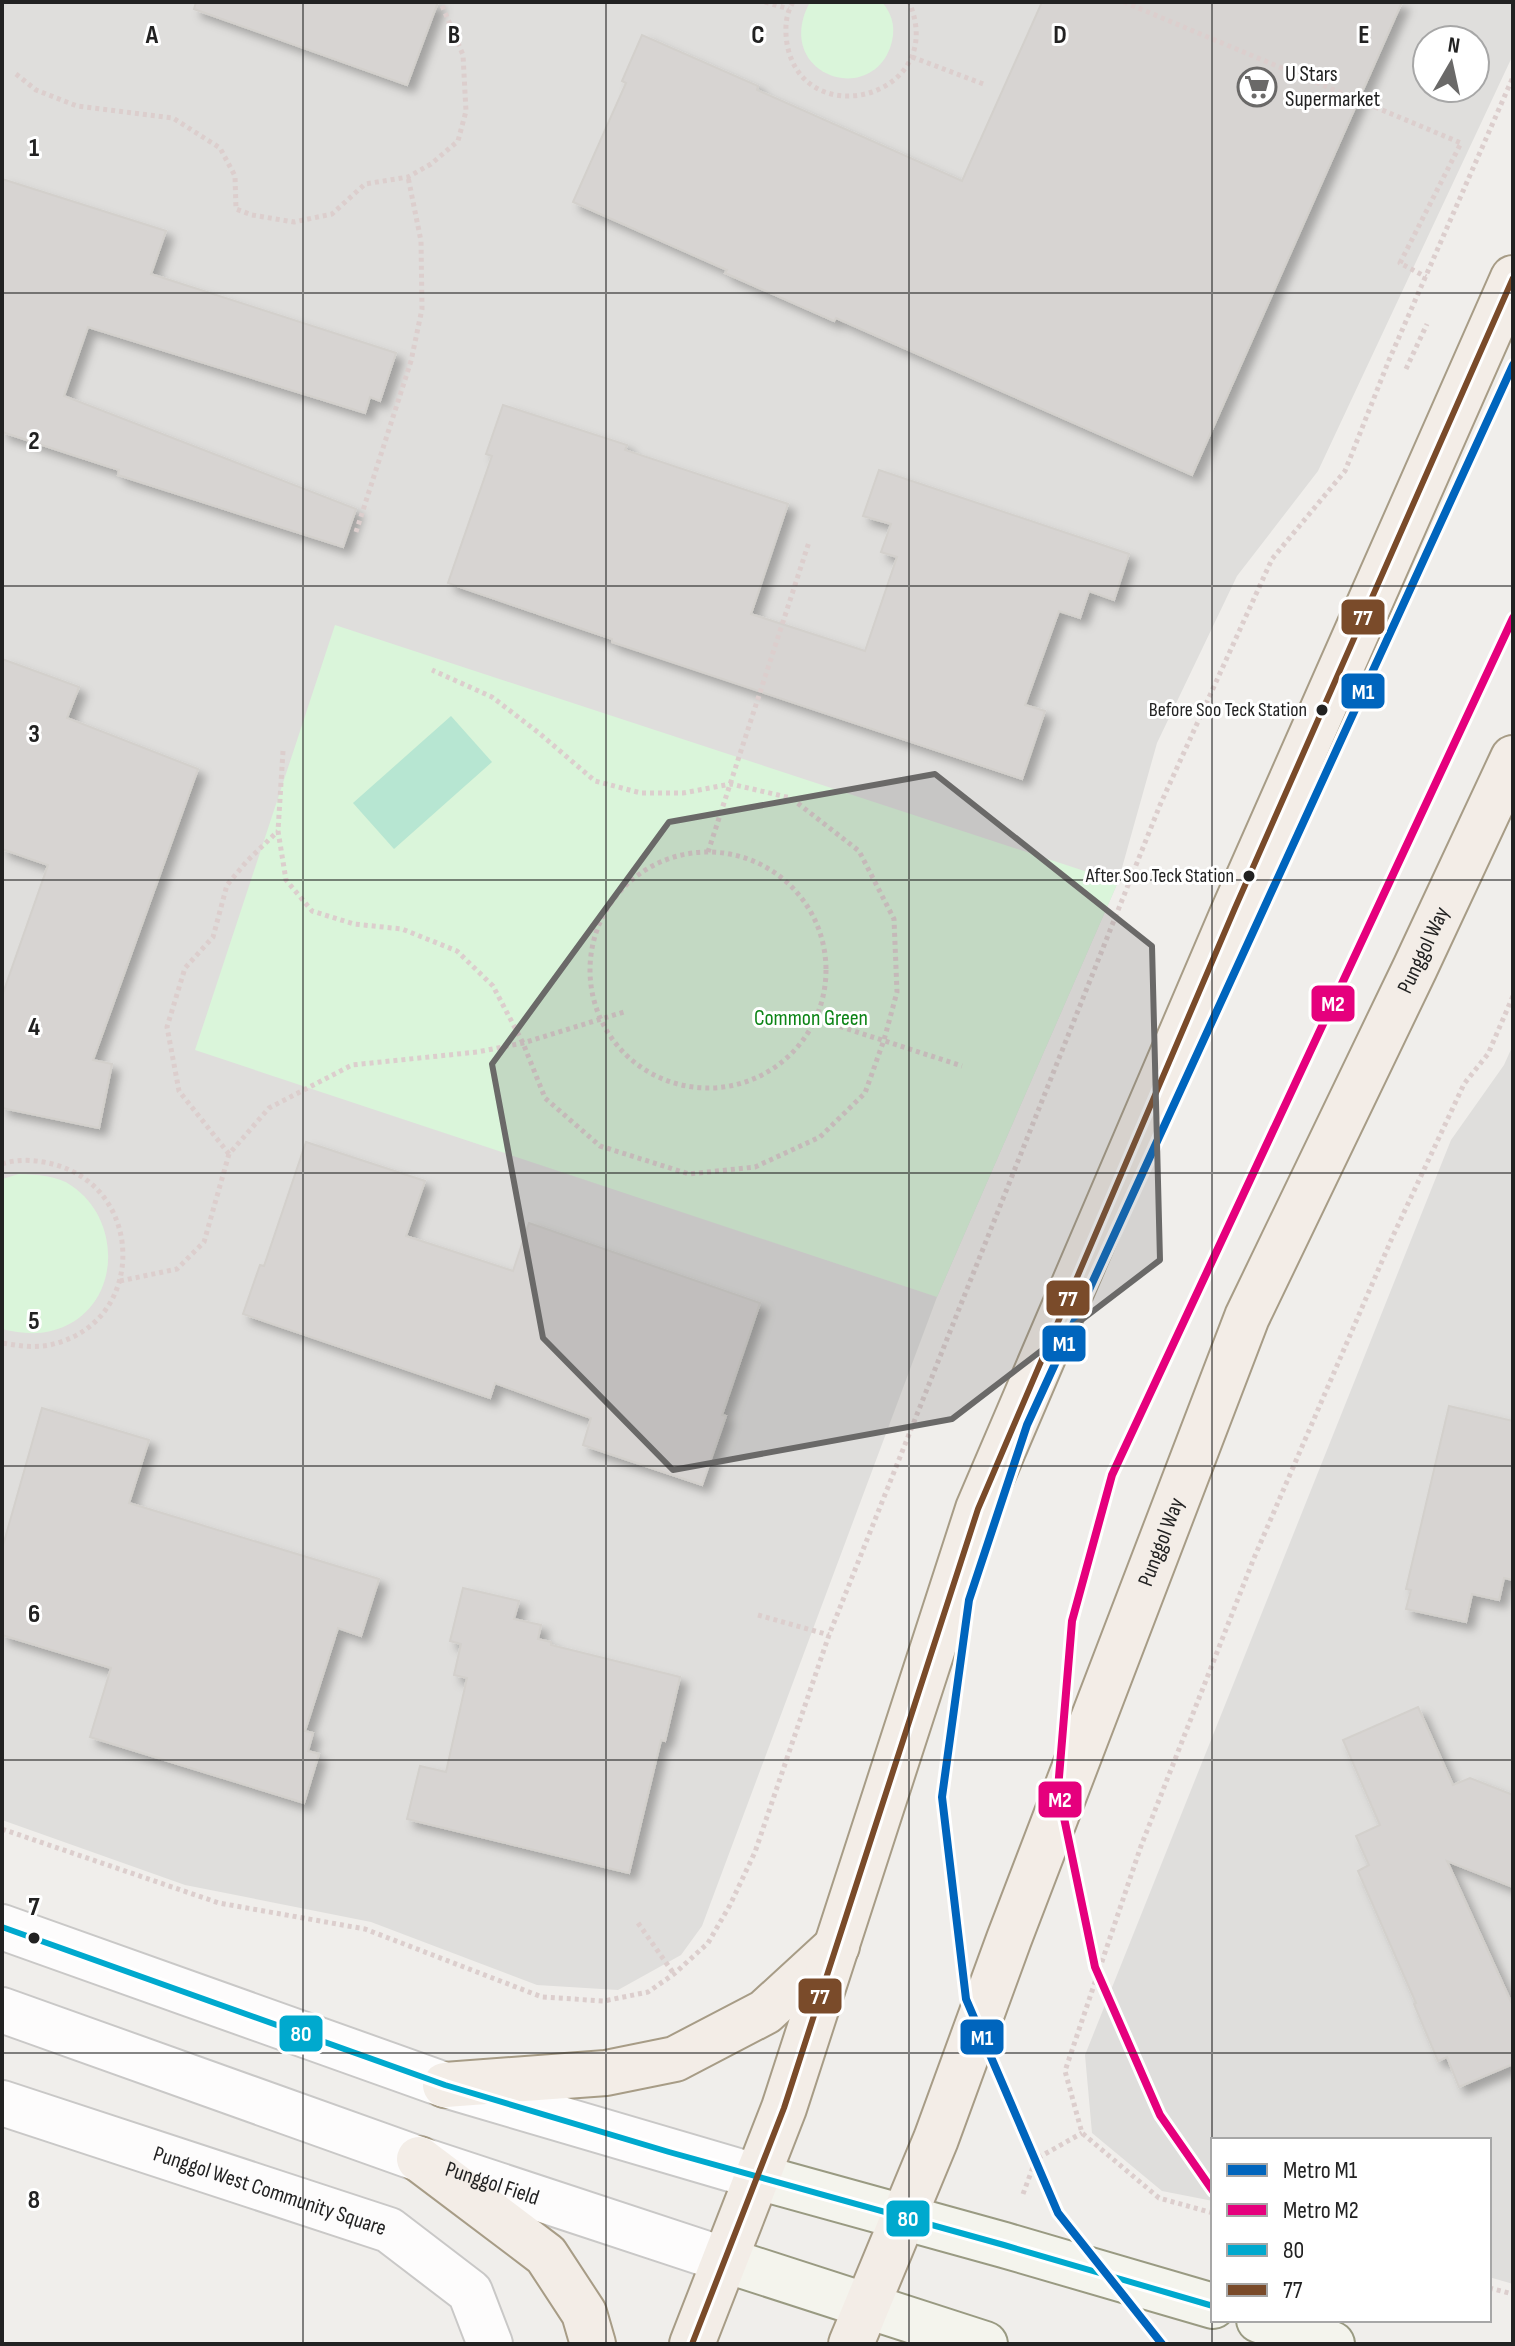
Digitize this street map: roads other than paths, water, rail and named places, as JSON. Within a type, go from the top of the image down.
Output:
[{"type":"main road","points":[[692,2344],[758,2177],[839,1945],[978,1509],[1235,908],[1513,278]]},
{"type":"main road","name":"Punggol Way","points":[[859,2324],[936,2139],[1014,1925],[1247,1317],[1513,758]]},
{"type":"main road","points":[[445,2085],[606,2073],[675,2059],[765,2012],[839,1945]]},
{"type":"main road","points":[[419,2159],[546,2255],[584,2313],[593,2344]]},
{"type":"street","points":[[2,1927],[445,2085],[1211,2305]]},
{"type":"street","name":"Punggol Field","points":[[2,2010],[419,2159],[725,2260],[859,2324],[985,2344]]},
{"type":"street","name":"Punggol West Community Square","points":[[2,2103],[389,2230],[470,2292],[490,2344]]},
{"type":"street","points":[[1265,2322],[1332,2344]]},
{"type":"metro line","name":"M1","points":[[1162,2344],[1058,2213],[966,1999],[942,1797],[969,1600],[1027,1425],[1513,365]]},
{"type":"metro line","name":"M2","points":[[1211,2188],[1160,2115],[1095,1967],[1058,1789],[1072,1621],[1112,1475],[1513,618]]},
{"type":"place","name":"U Stars Supermarket","points":[[1257,87]]},
{"type":"place","name":"Before Soo Teck Station","points":[[1322,710]]},
{"type":"place","name":"After Soo Teck Station","points":[[1249,876]]},
{"type":"park label","name":"Common Green","points":[[811,1018]]}]
